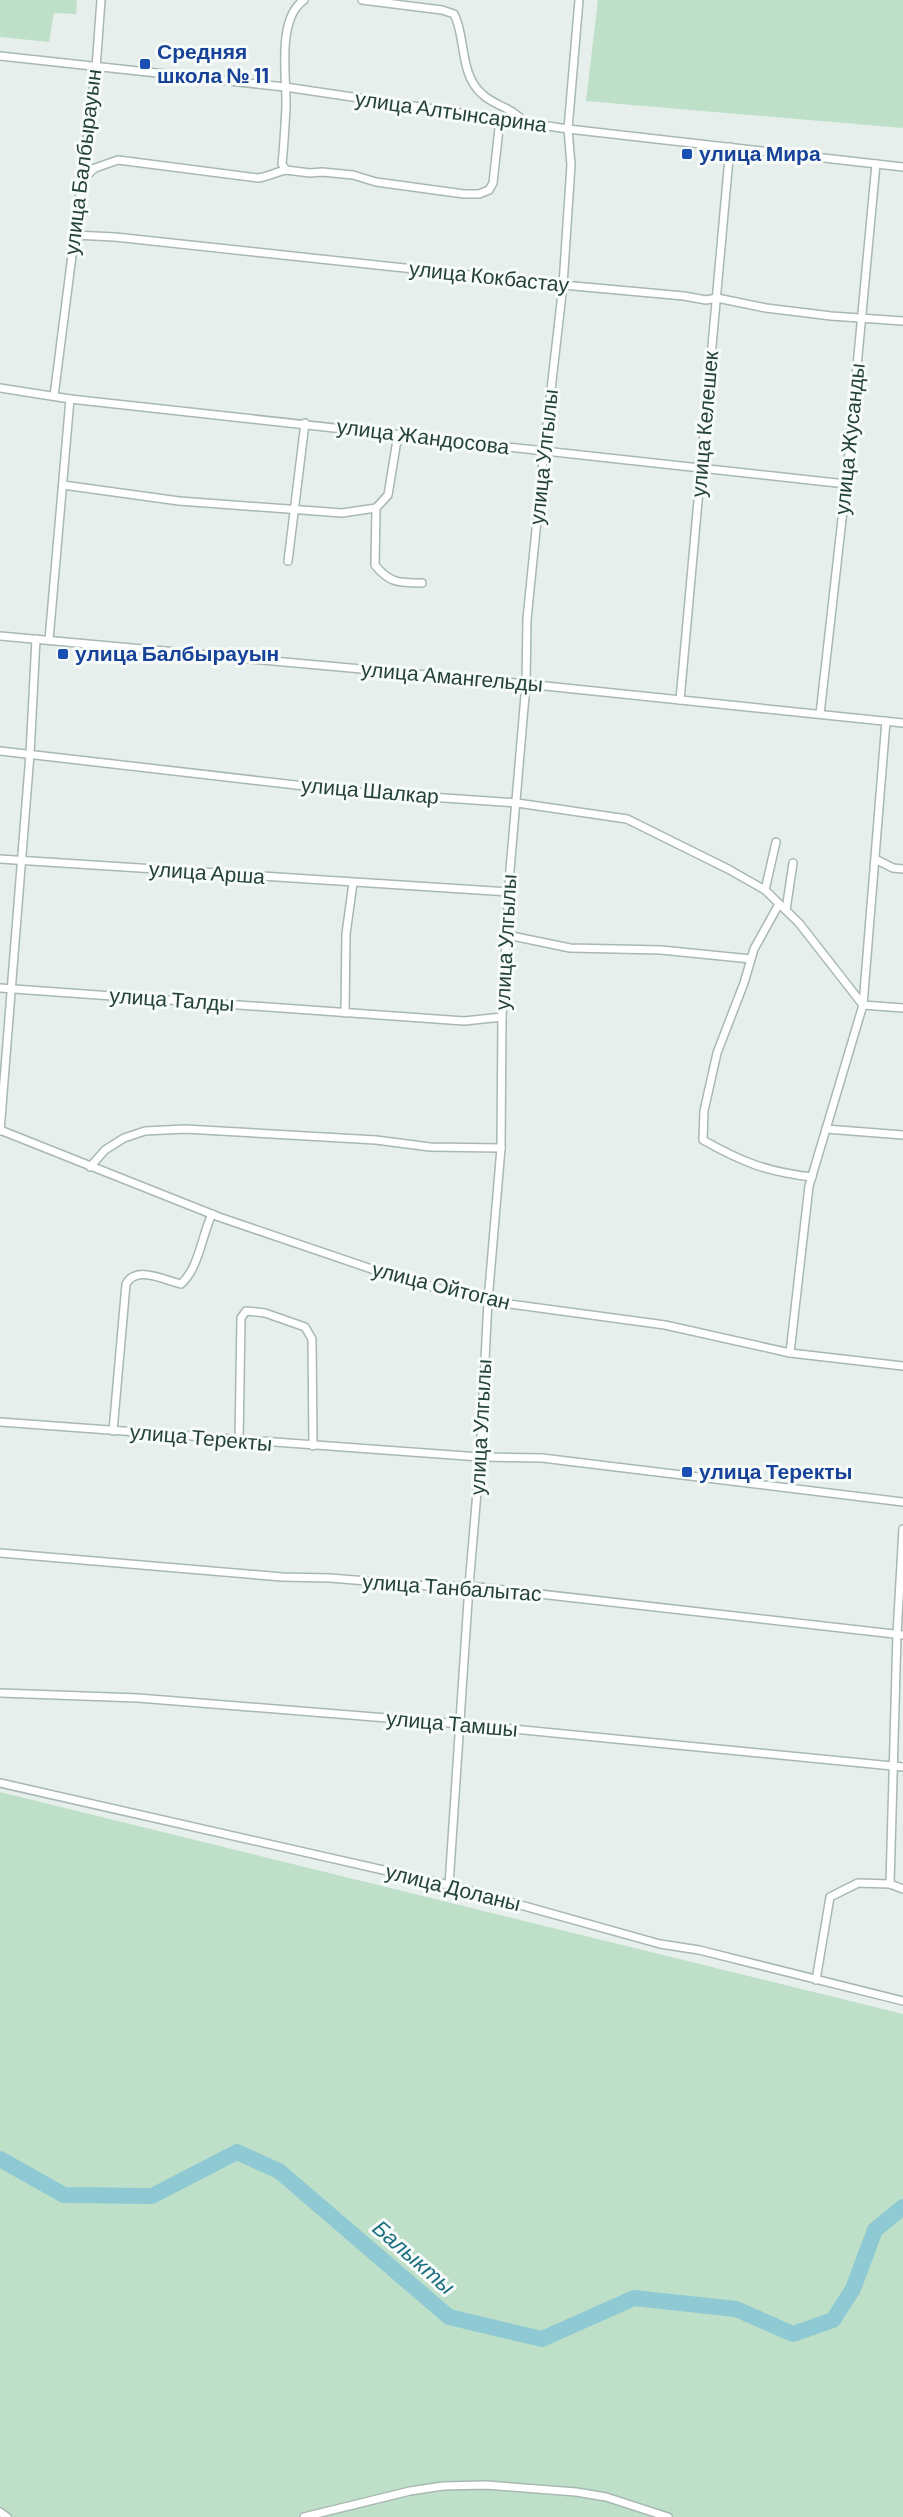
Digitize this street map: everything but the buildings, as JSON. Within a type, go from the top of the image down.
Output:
[{"type":"street","name":"улица Балбырауын","points":[[54,396],[96,68],[101,0]]},
{"type":"street","points":[[286,170],[282,164],[286,108],[285,48],[295,10],[304,0]]},
{"type":"street","points":[[362,0],[442,10],[454,14],[458,21],[464,61],[474,84],[481,94],[507,106],[525,123]]},
{"type":"street","name":"улица Улгылы","points":[[449,1886],[480,1457],[488,1301],[501,1148],[502,1017],[525,684],[527,620],[543,451],[563,285],[571,165],[568,129],[579,0]]},
{"type":"street","name":"улица Алтынсарина","points":[[0,56],[285,87],[568,129],[903,167]]},
{"type":"street","points":[[80,181],[95,168],[118,160],[258,178],[269,177],[277,171],[286,170],[353,175],[376,182],[431,191],[479,194],[489,190],[493,183],[499,128],[505,120]]},
{"type":"street","name":"улица Келешек","points":[[680,699],[730,147]]},
{"type":"street","name":"улица Жусанды","points":[[820,714],[846,484],[876,164]]},
{"type":"street","name":"улица Кокбастау","points":[[74,235],[127,238],[706,300],[717,298],[766,308],[831,316],[861,316],[903,321]]},
{"type":"street","name":"улица Жандосова","points":[[0,388],[70,399],[846,484]]},
{"type":"street","points":[[50,640],[70,399]]},
{"type":"street","points":[[288,561],[290,528],[296,509],[305,423]]},
{"type":"street","points":[[63,485],[179,501],[342,513],[376,508],[388,495],[398,434]]},
{"type":"street","points":[[376,508],[375,565],[384,577],[401,583],[422,583]]},
{"type":"street","name":"улица Амангельды","points":[[0,636],[525,684],[903,723]]},
{"type":"street","points":[[0,1130],[30,754],[36,639]]},
{"type":"street","points":[[790,1353],[812,1177],[863,1005],[886,721]]},
{"type":"street","name":"улица Шалкар","points":[[0,751],[357,792],[517,804],[627,819],[765,890],[799,923],[863,1005]]},
{"type":"street","points":[[765,890],[776,842]]},
{"type":"street","name":"улица Арша","points":[[0,859],[509,892]]},
{"type":"street","points":[[875,859],[893,868],[903,869]]},
{"type":"street","points":[[786,910],[793,863]]},
{"type":"street","points":[[345,1013],[346,934],[353,883]]},
{"type":"street","points":[[779,904],[754,949],[717,1053],[704,1111],[703,1140],[743,1161],[776,1173],[812,1177]]},
{"type":"street","points":[[507,935],[570,948],[661,950],[751,959]]},
{"type":"street","name":"улица Талды","points":[[0,988],[464,1021],[502,1017]]},
{"type":"street","points":[[863,1005],[903,1008]]},
{"type":"street","points":[[90,1167],[105,1150],[124,1138],[145,1131],[185,1129],[366,1140],[430,1147],[501,1148]]},
{"type":"street","points":[[826,1129],[903,1135]]},
{"type":"street","name":"улица Ойтоган","points":[[0,1130],[212,1214],[398,1278],[488,1301],[665,1325],[790,1353],[903,1366]]},
{"type":"street","points":[[113,1431],[126,1284],[130,1277],[138,1274],[182,1284],[193,1265],[212,1214]]},
{"type":"street","points":[[239,1441],[241,1318],[246,1311],[265,1313],[305,1327],[312,1339],[313,1446]]},
{"type":"street","name":"улица Теректы","points":[[0,1422],[313,1446],[480,1457],[542,1458],[903,1502]]},
{"type":"street","points":[[890,1884],[903,1530]]},
{"type":"street","name":"улица Танбалытас","points":[[0,1553],[282,1577],[330,1578],[429,1586],[469,1586],[900,1634]]},
{"type":"street","name":"улица Тамшы","points":[[0,1693],[138,1698],[461,1724],[903,1767]]},
{"type":"street","name":"улица Доланы","points":[[0,1783],[449,1886],[660,1944],[699,1950],[903,2001]]},
{"type":"street","points":[[816,1980],[831,1897],[858,1883],[890,1884],[903,1889]]},
{"type":"street","points":[[304,2517],[410,2491],[443,2486],[486,2485],[576,2492],[606,2497],[668,2517]]},
{"type":"street","points":[[0,2512],[7,2517]]},
{"type":"green space","points":[[0,0],[77,0],[76,14],[54,13],[49,42],[0,37]]},
{"type":"green space","points":[[598,0],[903,0],[903,128],[586,101]]},
{"type":"green space","points":[[0,1792],[903,2014],[903,2517],[0,2517]]},
{"type":"waterway","name":"Балыкты","points":[[0,2159],[64,2195],[152,2196],[237,2152],[279,2171],[449,2317],[542,2339],[634,2298],[736,2309],[793,2334],[833,2320],[853,2289],[875,2230],[903,2207]]},
{"type":"place","name":"Средняя школа № 11","points":[[145,64]]},
{"type":"place","name":"улица Мира","points":[[687,154]]},
{"type":"place","name":"улица Балбырауын","points":[[63,654]]},
{"type":"place","name":"улица Теректы","points":[[687,1472]]}]
